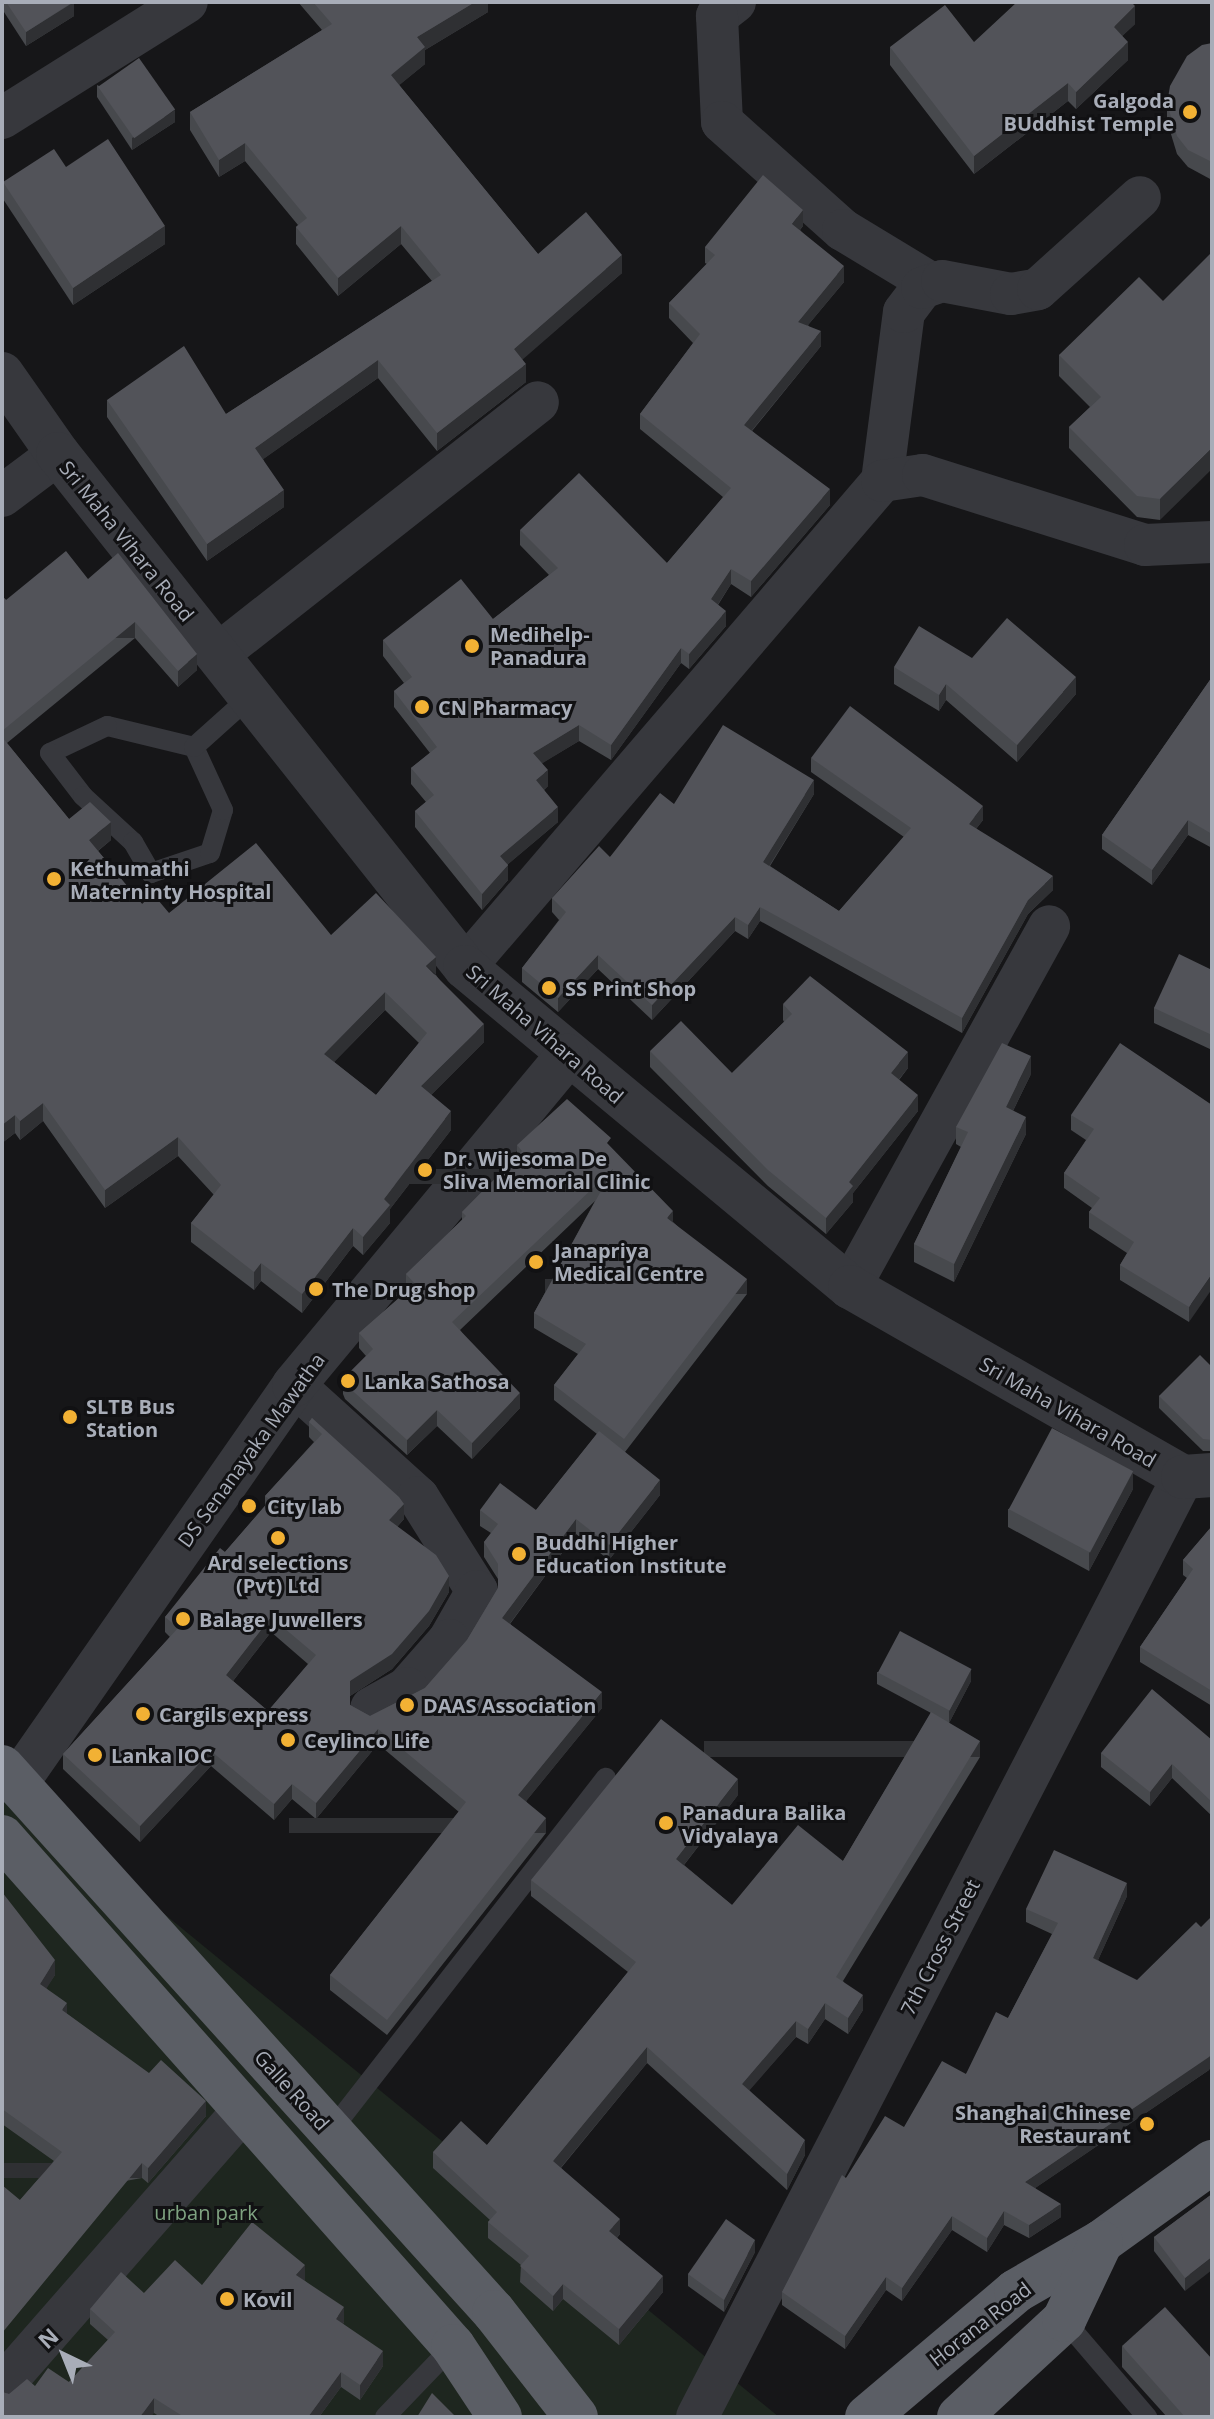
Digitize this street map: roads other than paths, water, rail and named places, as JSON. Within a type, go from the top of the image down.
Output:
[{"type":"highway","name":"Galle Road","points":[[7,1783],[494,2312],[576,2417]]},
{"type":"highway","points":[[2,1837],[453,2346],[500,2417]]},
{"type":"highway","name":"Horana Road","points":[[867,2417],[1016,2291],[1101,2242],[1212,2162]]},
{"type":"highway","name":"Horana Road","points":[[979,2410],[1064,2320],[1101,2242]]},
{"type":"street","points":[[2,118],[187,2]]},
{"type":"street","points":[[735,2],[717,16],[722,122],[843,230],[932,284]]},
{"type":"street","points":[[465,967],[882,481],[904,312],[922,288],[942,281],[1011,294],[1038,289],[1140,197]]},
{"type":"street","name":"Sri Maha Vihara Road","points":[[2,374],[58,454],[465,967],[567,1056],[850,1287],[1197,1476]]},
{"type":"street","points":[[218,654],[538,402]]},
{"type":"street","points":[[2,496],[58,454]]},
{"type":"street","points":[[882,481],[923,475],[1145,545],[1212,542]]},
{"type":"street","points":[[850,1287],[1049,926]]},
{"type":"street","name":"DS Senanayaka Mawatha","points":[[7,1783],[294,1385],[567,1056]]},
{"type":"street","points":[[294,1385],[418,1497],[477,1591],[449,1640],[407,1688],[371,1708]]},
{"type":"street","name":"7th Cross Street","points":[[697,2417],[1197,1476]]},
{"type":"street","points":[[2,2386],[244,2110]]},
{"type":"lane","points":[[194,747],[252,695]]},
{"type":"lane","points":[[107,726],[194,747],[223,810],[210,853],[151,873],[133,842],[83,796],[50,753],[107,726]]},
{"type":"lane","points":[[330,2132],[606,1778]]},
{"type":"lane","points":[[1064,2320],[1147,2417]]},
{"type":"lane","points":[[385,2417],[453,2346]]},
{"type":"place","name":"Galgoda BUddhist Temple","points":[[1190,112]]},
{"type":"place","name":"Medihelp- Panadura","points":[[472,646]]},
{"type":"place","name":"CN Pharmacy","points":[[422,707]]},
{"type":"place","name":"Kethumathi Materninty Hospital","points":[[54,879]]},
{"type":"place","name":"SS Print Shop","points":[[549,988]]},
{"type":"place","name":"Dr. Wijesoma De Sliva Memorial Clinic","points":[[425,1170]]},
{"type":"place","name":"Janapriya Medical Centre","points":[[536,1262]]},
{"type":"place","name":"The Drug shop","points":[[316,1289]]},
{"type":"place","name":"Lanka Sathosa","points":[[348,1381]]},
{"type":"place","name":"SLTB Bus Station","points":[[70,1417]]},
{"type":"place","name":"City lab","points":[[249,1506]]},
{"type":"place","name":"Ard selections (Pvt) Ltd","points":[[278,1538]]},
{"type":"place","name":"Buddhi Higher Education Institute","points":[[519,1554]]},
{"type":"place","name":"Balage Juwellers","points":[[183,1619]]},
{"type":"place","name":"DAAS Association","points":[[407,1705]]},
{"type":"place","name":"Cargils express","points":[[143,1714]]},
{"type":"place","name":"Ceylinco Life","points":[[288,1740]]},
{"type":"place","name":"Lanka IOC","points":[[95,1755]]},
{"type":"place","name":"Panadura Balika Vidyalaya","points":[[666,1823]]},
{"type":"place","name":"Shanghai Chinese Restaurant","points":[[1147,2124]]},
{"type":"place","name":"Kovil","points":[[227,2299]]},
{"type":"park label","name":"urban park","points":[[206,2212]]}]
